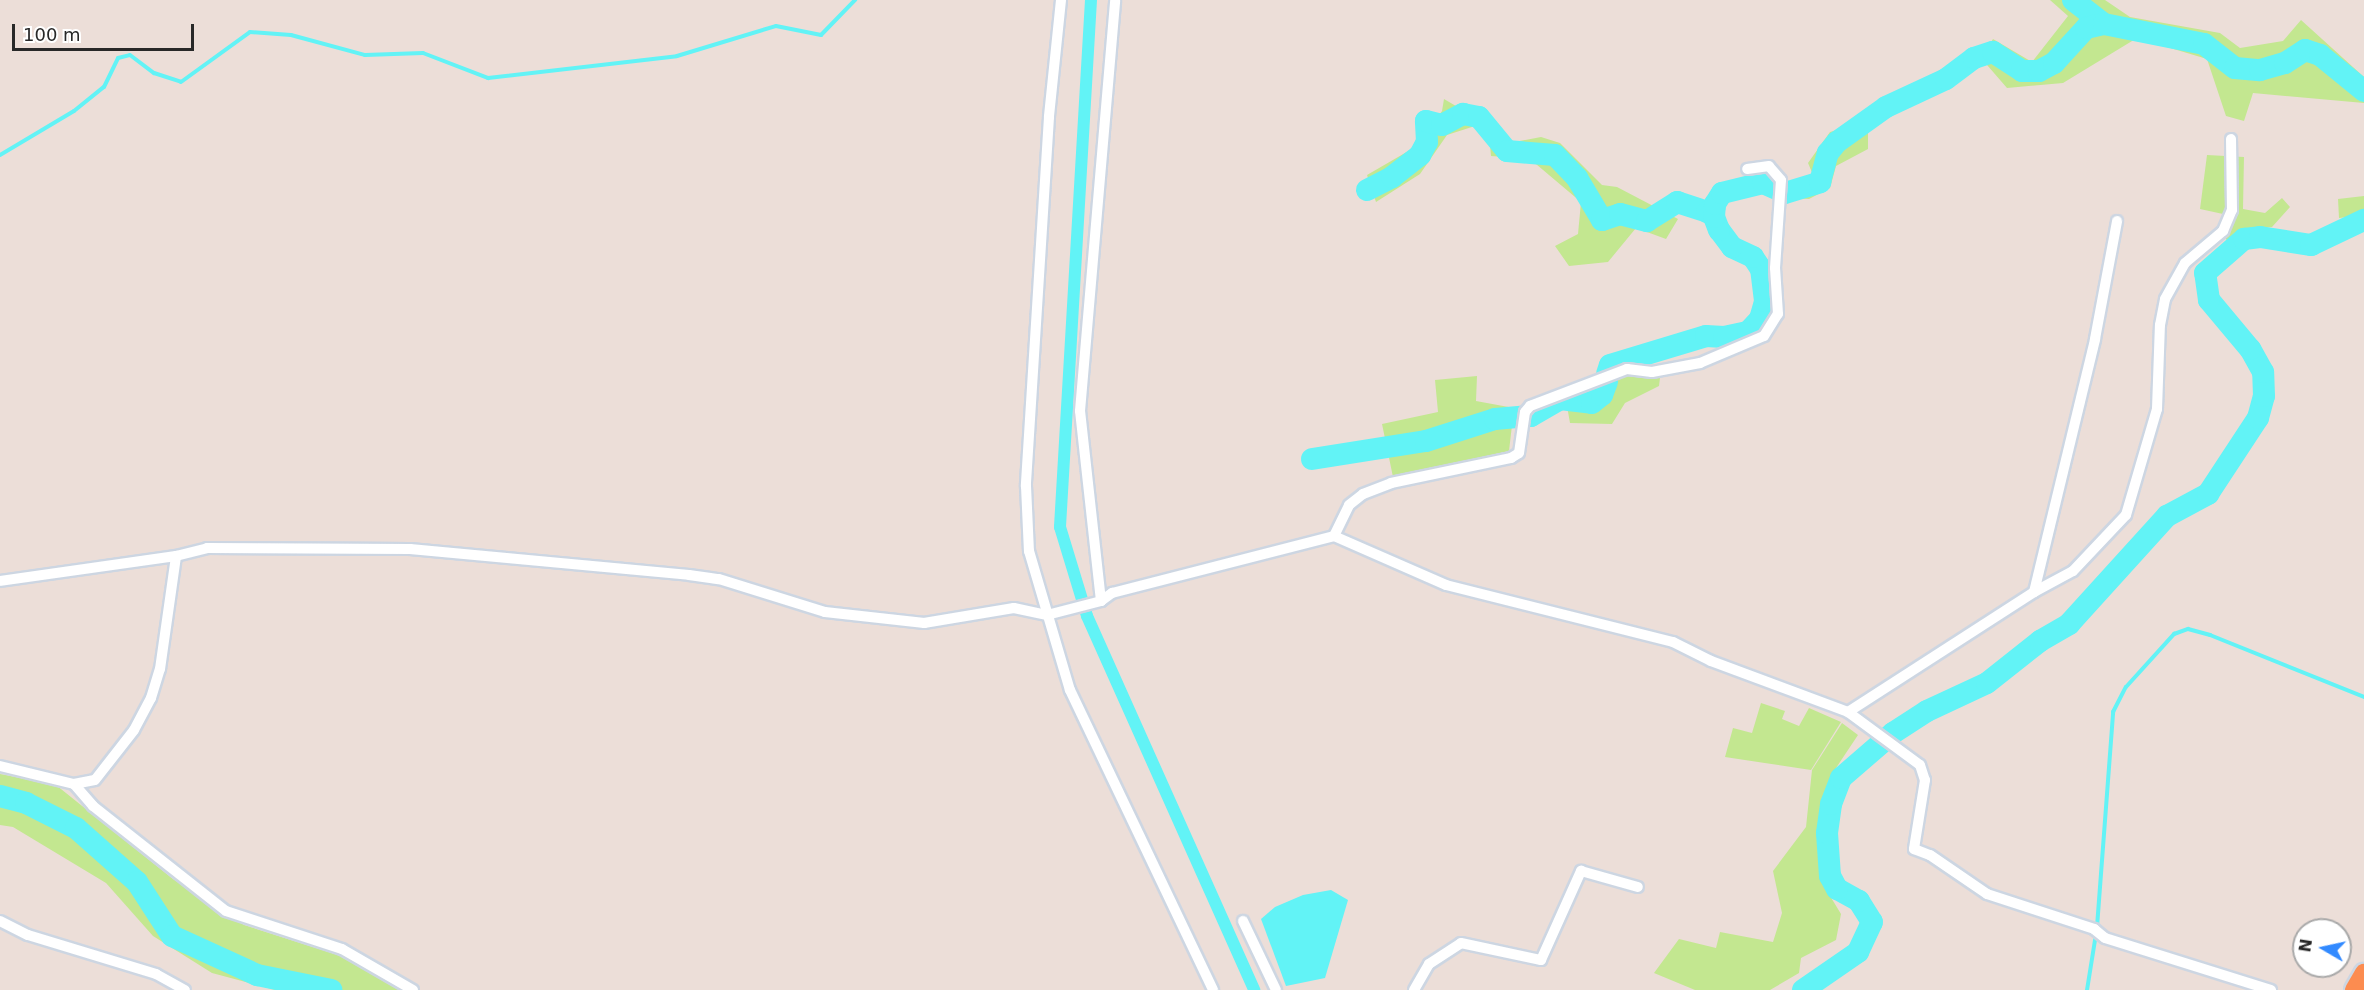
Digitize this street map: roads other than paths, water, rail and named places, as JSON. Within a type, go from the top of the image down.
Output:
[{"type":"highway","points":[[2354,990],[2364,973]]},
{"type":"street","points":[[1061,0],[1049,117],[1026,486],[1029,551],[1070,690],[1213,990]]},
{"type":"street","points":[[1101,601],[1080,411],[1114,0]]},
{"type":"street","points":[[1849,713],[2034,592],[2073,571],[2126,515],[2157,409],[2160,325],[2165,299],[2185,263],[2223,231],[2232,210],[2231,139]]},
{"type":"street","points":[[1334,536],[1349,506],[1363,494],[1391,483],[1511,458],[1521,446],[1524,417],[1530,406],[1569,389],[1627,369],[1652,372],[1679,368],[1764,336],[1778,314],[1775,268],[1781,182],[1777,171],[1769,166],[1747,169]]},
{"type":"street","points":[[2034,592],[2095,339],[2117,221]]},
{"type":"street","points":[[0,581],[176,556],[207,548],[410,549],[719,579],[825,612],[924,623],[1014,608],[1047,615],[1101,601],[1112,593],[1334,536],[1446,585],[1673,642],[1711,661],[1849,713],[1920,765],[1925,780],[1914,849],[1930,855],[1987,894],[2094,929],[2105,938],[2271,990]]},
{"type":"street","points":[[0,766],[74,784],[95,780],[134,730],[151,698],[159,669],[176,556]]},
{"type":"street","points":[[74,784],[93,806],[226,911],[342,949],[413,990]]},
{"type":"street","points":[[1414,990],[1429,964],[1461,943],[1541,960],[1581,871],[1638,888]]},
{"type":"street","points":[[0,921],[28,935],[156,974],[185,990]]},
{"type":"street","points":[[1243,921],[1276,990]]},
{"type":"water","points":[[1331,890],[1348,900],[1325,978],[1286,986],[1261,919],[1275,907],[1303,895]]},
{"type":"waterway","points":[[0,155],[74,111],[104,87],[118,58],[130,55],[154,73],[181,82],[250,32],[291,35],[365,55],[423,53],[488,78],[677,56],[776,26],[821,35],[855,0]]},
{"type":"waterway","points":[[1091,0],[1060,527],[1087,616],[1254,990]]},
{"type":"waterway","points":[[2073,0],[2104,24]]},
{"type":"waterway","points":[[1607,374],[1610,365],[1706,336],[1724,337],[1748,332],[1760,319],[1765,301],[1761,269],[1753,257],[1732,247],[1719,230],[1714,217],[1715,204],[1722,193],[1763,183],[1785,193],[1820,182],[1828,153],[1837,142],[1886,107],[1946,79],[1974,58],[1993,52],[2022,71],[2039,71],[2054,63],[2086,28],[2104,24],[2204,44],[2235,68],[2260,70],[2285,63],[2305,50],[2320,55],[2364,91]]},
{"type":"waterway","points":[[1367,190],[1392,177],[1420,155],[1427,142],[1426,121],[1442,125],[1463,114],[1479,117],[1507,151],[1555,155],[1577,178],[1602,220],[1620,214],[1647,221],[1677,202],[1707,212],[1714,209]]},
{"type":"waterway","points":[[1803,990],[1858,952],[1872,922],[1859,901],[1837,889],[1830,876],[1827,833],[1831,804],[1841,778],[1893,733],[1927,711],[1987,683],[2040,641],[2069,624],[2167,516],[2208,494],[2258,418],[2264,396],[2263,372],[2250,349],[2209,300],[2205,273],[2244,239],[2260,237],[2311,245],[2364,220]]},
{"type":"waterway","points":[[1312,459],[1426,441],[1495,419],[1531,416],[1560,399],[1592,403],[1602,395],[1607,382]]},
{"type":"waterway","points":[[2097,927],[2113,712],[2126,687],[2174,634],[2188,629],[2210,635],[2364,697]]},
{"type":"waterway","points":[[0,796],[26,803],[76,828],[137,882],[172,936],[257,975],[331,990]]},
{"type":"waterway","points":[[2087,990],[2096,934]]}]
